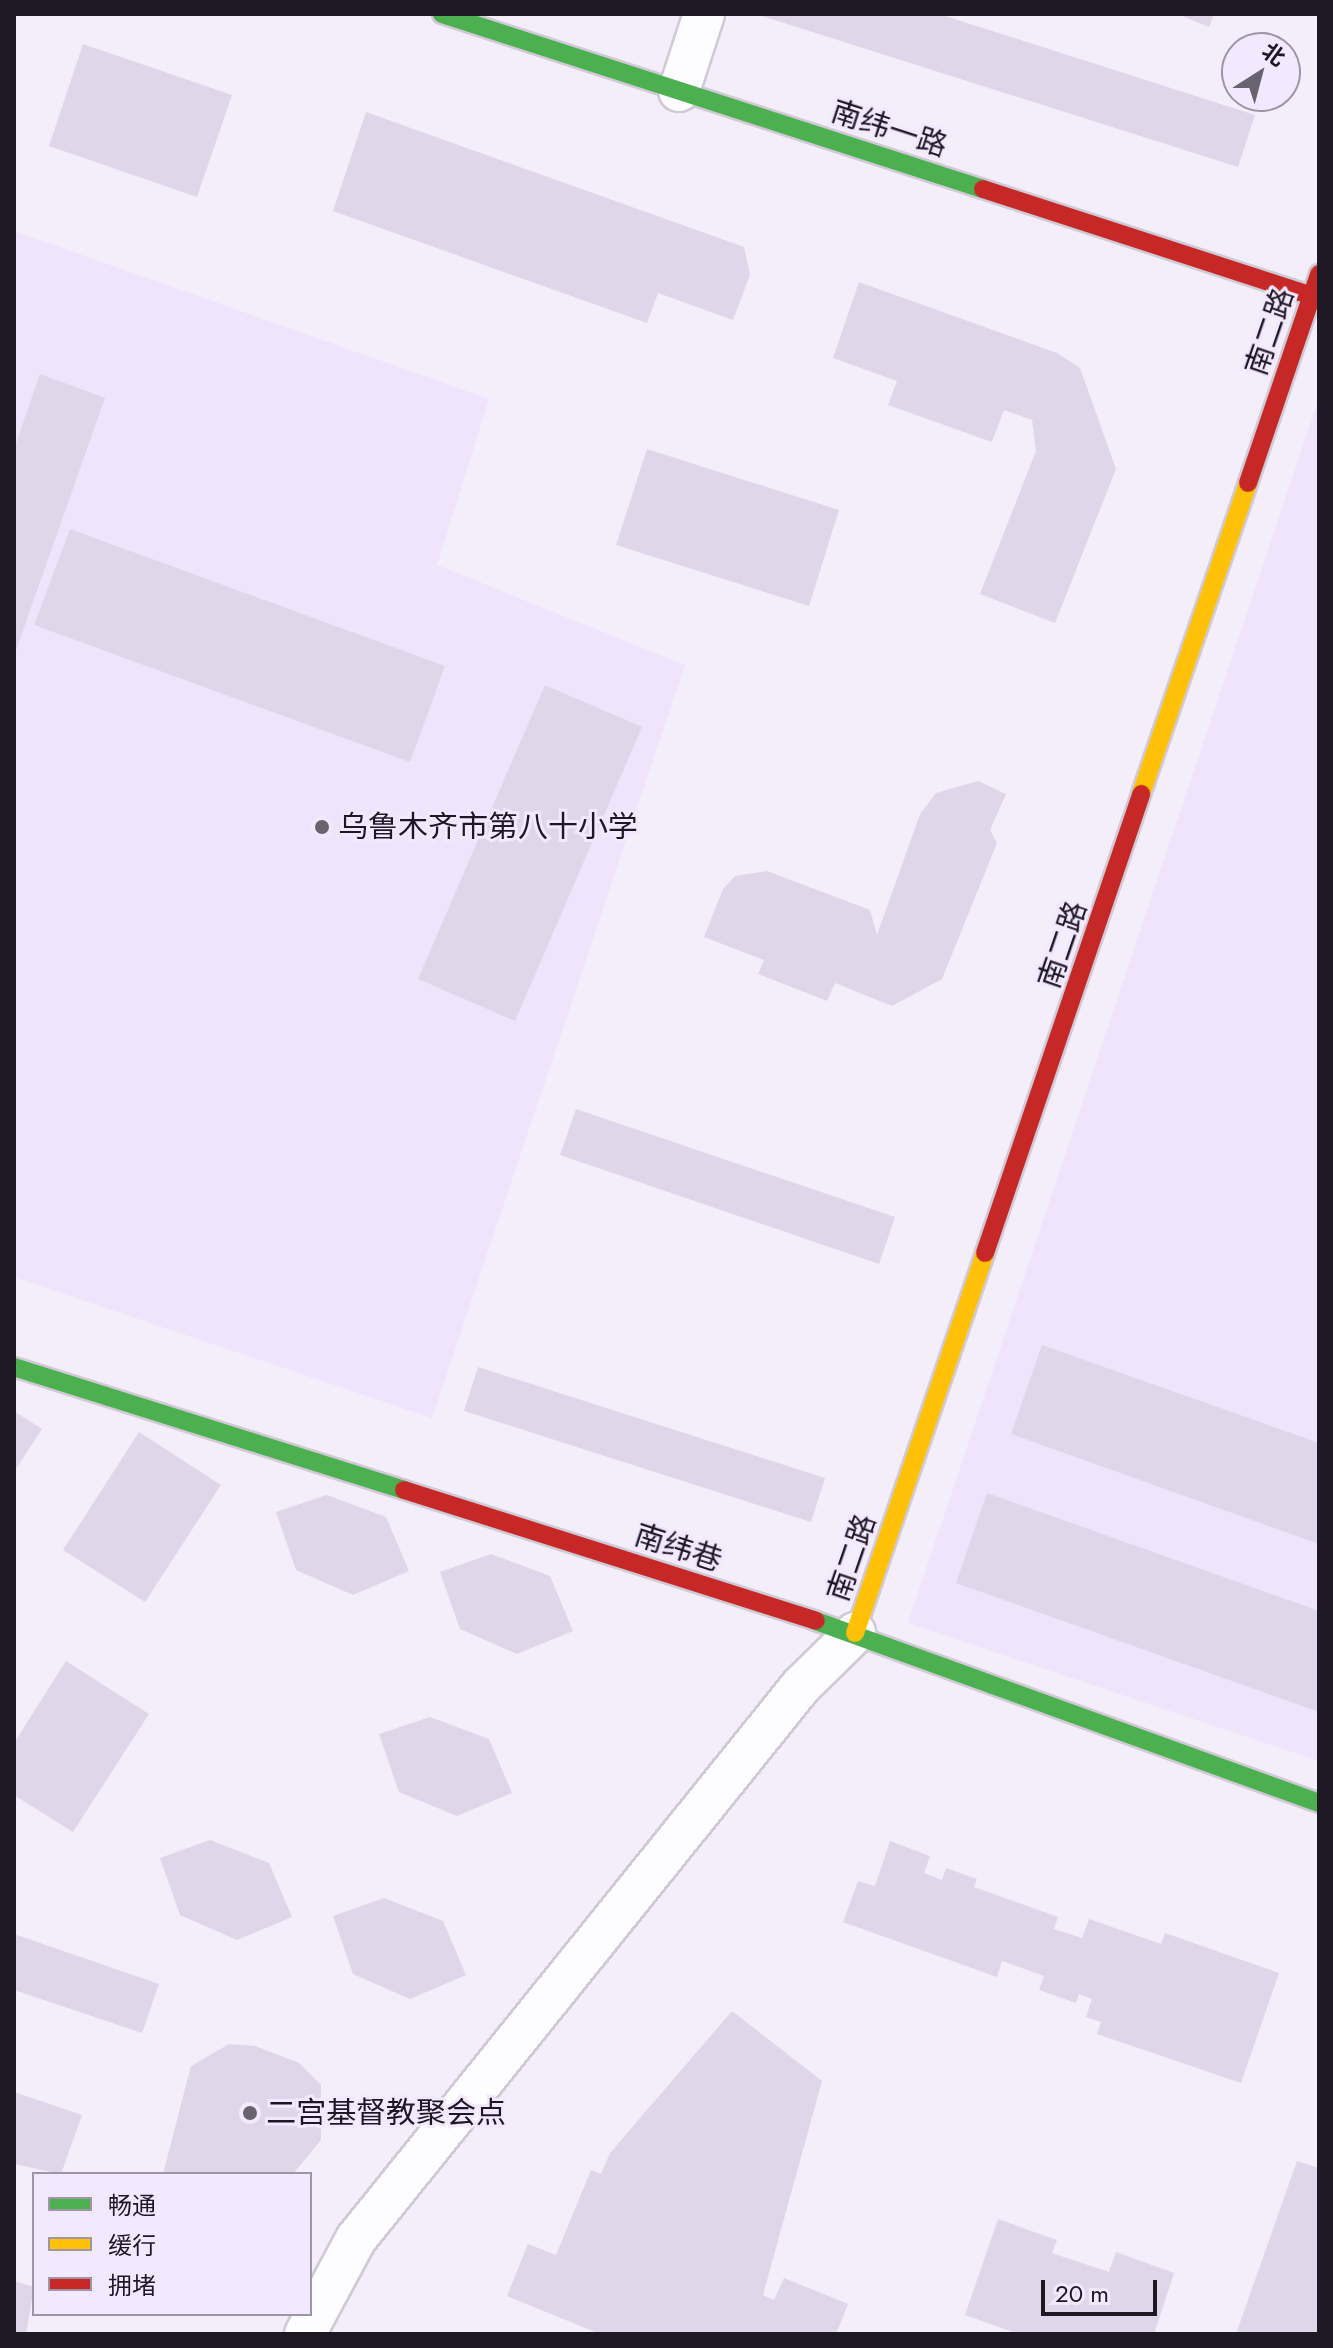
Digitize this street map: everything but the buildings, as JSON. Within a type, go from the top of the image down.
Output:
[{"type":"street","name":"南纬一路","points":[[442,14],[1315,297]]},
{"type":"street","points":[[679,91],[704,14]]},
{"type":"street","name":"南二路","points":[[855,1633],[1315,297],[1319,274]]},
{"type":"street","name":"南纬巷","points":[[14,1367],[855,1633],[1319,1803]]},
{"type":"street","points":[[305,2334],[356,2239],[432,2142],[801,1686],[855,1633]]},
{"type":"shaded area","name":"乌鲁木齐市第八十小学","points":[[14,231],[489,399],[437,565],[685,665],[432,1418],[14,1277]]},
{"type":"shaded area","points":[[1319,398],[1319,1761],[908,1623]]},
{"type":"traffic: fast","points":[[442,14],[983,189]]},
{"type":"traffic: fast","points":[[14,1367],[404,1490]]},
{"type":"traffic: fast","points":[[816,1621],[1319,1803]]},
{"type":"traffic: slow","points":[[1141,794],[1248,483]]},
{"type":"traffic: slow","points":[[855,1633],[985,1253]]},
{"type":"traffic: jam","points":[[983,189],[1319,298]]},
{"type":"traffic: jam","points":[[1248,483],[1319,274]]},
{"type":"traffic: jam","points":[[985,1253],[1141,794]]},
{"type":"traffic: jam","points":[[404,1490],[816,1621]]},
{"type":"place","name":"乌鲁木齐市第八十小学","points":[[322,827]]},
{"type":"place","name":"二宫基督教聚会点","points":[[250,2113]]}]
